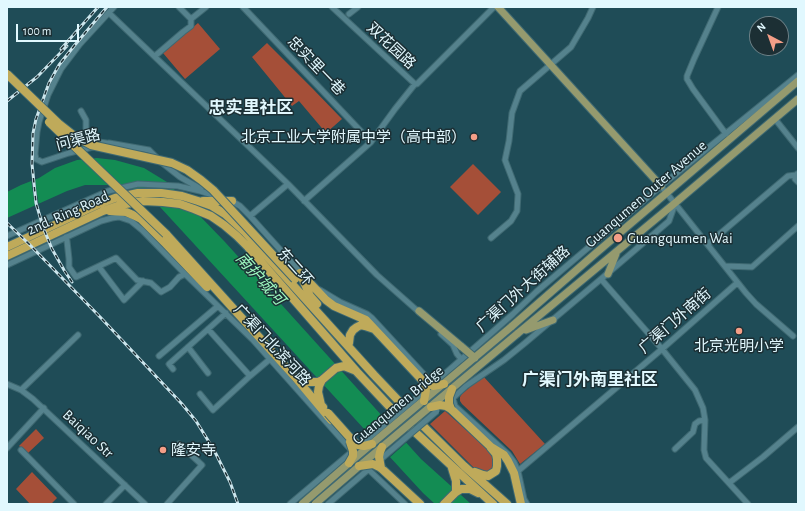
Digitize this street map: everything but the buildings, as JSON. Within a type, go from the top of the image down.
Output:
[{"type":"highway","points":[[7,74],[73,136],[91,145],[172,163],[187,170],[201,180],[213,190],[298,276],[310,296],[374,375]]},
{"type":"highway","points":[[7,80],[166,234],[228,309]]},
{"type":"highway","name":"东二环","points":[[7,247],[82,211],[115,198],[138,193],[162,193],[182,196],[212,206],[225,214],[245,232],[410,413],[464,466],[507,504]]},
{"type":"highway","name":"东二环","points":[[103,211],[143,201],[163,202],[180,204],[194,209],[211,216],[224,225],[248,247],[356,372],[408,426],[493,504]]},
{"type":"highway","points":[[198,201],[232,201]]},
{"type":"highway","points":[[103,211],[126,212],[141,219],[228,309],[246,323],[295,377],[350,442],[354,451],[349,463]]},
{"type":"highway","name":"2nd. Ring Road","points":[[7,256],[103,211]]},
{"type":"highway","points":[[166,244],[171,259]]},
{"type":"highway","points":[[308,281],[326,300],[334,306],[366,320],[378,332],[423,382],[426,390],[422,398]]},
{"type":"highway","points":[[246,323],[253,340]]},
{"type":"highway","points":[[349,343],[353,330],[361,325],[378,332]]},
{"type":"highway","points":[[295,377],[303,381],[318,382],[336,368],[344,366],[356,372]]},
{"type":"highway","points":[[322,380],[318,392],[321,405],[358,445],[364,446],[368,443]]},
{"type":"highway","points":[[423,382],[433,386],[444,384]]},
{"type":"highway","points":[[449,406],[449,397],[452,389]]},
{"type":"highway","points":[[434,409],[440,405],[449,406],[491,447],[496,454],[496,471],[488,476],[483,476],[464,466]]},
{"type":"highway","points":[[382,447],[379,457],[381,463],[420,504]]},
{"type":"highway","points":[[491,447],[504,455],[512,466],[520,504]]},
{"type":"highway","points":[[359,466],[381,463]]},
{"type":"highway","points":[[450,466],[456,481],[456,492]]},
{"type":"highway","points":[[444,504],[456,492],[465,488],[484,496]]},
{"type":"main road","points":[[498,7],[661,186]]},
{"type":"main road","name":"Guanqumen Outer Avenue","points":[[511,327],[798,81]]},
{"type":"main road","name":"Guanqumen Outer Avenue","points":[[519,333],[798,99]]},
{"type":"main road","points":[[608,274],[617,251]]},
{"type":"main road","points":[[419,312],[475,358]]},
{"type":"main road","points":[[519,333],[553,320]]},
{"type":"main road","name":"Guanqumen Bridge","points":[[302,504],[349,463],[368,443],[422,398],[444,384],[511,327]]},
{"type":"main road","name":"Guanqumen Bridge","points":[[315,504],[382,447],[434,409],[452,389],[519,333]]},
{"type":"street","points":[[114,7],[109,13],[288,184],[377,275],[419,312],[453,346],[462,360]]},
{"type":"street","points":[[155,56],[191,26],[190,19],[179,7]]},
{"type":"street","points":[[190,19],[206,7]]},
{"type":"street","name":"双花园路","points":[[332,7],[416,84]]},
{"type":"street","points":[[349,14],[358,7]]},
{"type":"street","points":[[304,201],[371,142],[395,109],[416,84],[494,7]]},
{"type":"street","points":[[491,238],[511,221],[517,211],[518,194],[505,160],[512,113],[520,91],[571,47],[588,18],[592,7]]},
{"type":"street","points":[[718,7],[694,59],[687,79],[726,134]]},
{"type":"street","name":"忠实里一巷","points":[[247,8],[371,142]]},
{"type":"street","name":"问渠路","points":[[109,13],[80,44],[61,69],[48,95],[39,122],[35,154],[36,159],[42,162],[69,153],[109,143],[149,150],[180,177],[208,193]]},
{"type":"street","name":"广渠门外大街辅路","points":[[422,398],[432,385],[462,360],[536,292],[661,186],[798,75]]},
{"type":"street","points":[[81,111],[86,120],[86,129],[92,141],[109,143]]},
{"type":"street","points":[[775,119],[798,148]]},
{"type":"street","points":[[708,244],[788,176],[797,174],[795,179],[798,182]]},
{"type":"street","points":[[7,236],[108,191],[138,184],[178,186],[208,193],[232,201],[240,206],[250,216],[298,276],[334,298],[367,314],[372,318],[432,385],[431,392],[437,399],[449,406],[453,398],[466,386],[504,360],[601,280],[669,221],[675,203]]},
{"type":"street","points":[[250,216],[288,184]]},
{"type":"street","points":[[661,186],[756,304],[792,336]]},
{"type":"street","name":"广渠门北滨河路","points":[[7,265],[100,221],[119,217],[131,221],[218,306],[228,309],[253,340],[368,469],[405,504]]},
{"type":"street","points":[[725,266],[752,267],[798,226]]},
{"type":"street","points":[[66,237],[69,267],[76,277],[116,258],[137,280],[151,283],[161,292],[170,287],[185,274]]},
{"type":"street","points":[[99,267],[124,300],[142,281]]},
{"type":"street","points":[[601,280],[662,349],[695,390],[703,408],[705,420],[704,450],[706,458],[748,504]]},
{"type":"street","name":"广渠门外南街","points":[[518,472],[662,349],[737,282]]},
{"type":"street","points":[[159,356],[218,306]]},
{"type":"street","points":[[173,369],[168,364],[208,329],[228,309]]},
{"type":"street","points":[[208,329],[250,376]]},
{"type":"street","points":[[21,390],[78,335]]},
{"type":"street","points":[[188,347],[208,373]]},
{"type":"street","points":[[200,394],[214,410],[270,359]]},
{"type":"street","points":[[432,385],[443,382],[447,384],[450,388],[455,406],[508,454],[514,462],[518,472],[524,499],[527,504]]},
{"type":"street","name":"Baiqiao Str","points":[[8,386],[21,390],[44,408],[145,504]]},
{"type":"street","points":[[7,448],[44,408]]},
{"type":"street","points":[[328,504],[368,469],[381,463],[434,409]]},
{"type":"street","points":[[675,449],[693,432],[695,424],[699,421],[705,420]]},
{"type":"street","points":[[729,483],[763,457],[798,427]]},
{"type":"street","points":[[290,504],[352,451],[368,443]]},
{"type":"street","points":[[167,504],[202,465],[179,444]]},
{"type":"street","points":[[21,450],[74,504]]},
{"type":"street","points":[[106,504],[125,485]]},
{"type":"shaded area","points":[[198,23],[220,49],[185,79],[163,53]]},
{"type":"shaded area","points":[[267,43],[342,119],[326,133],[299,101],[292,106],[252,57]]},
{"type":"shaded area","points":[[97,158],[115,160],[144,168],[167,182],[225,242],[421,459],[471,504],[435,504],[423,493],[149,195],[124,185],[85,185],[67,191],[7,218],[7,192],[39,178],[55,168],[77,160]]},
{"type":"shaded area","points":[[473,164],[501,192],[478,215],[450,187]]},
{"type":"shaded area","points":[[483,376],[545,444],[520,464],[512,451],[460,401],[462,394]]},
{"type":"shaded area","points":[[445,411],[493,454],[493,470],[489,473],[477,471],[430,424]]},
{"type":"shaded area","points":[[36,429],[44,438],[28,453],[19,446]]},
{"type":"shaded area","points":[[32,472],[57,498],[51,504],[30,504],[16,489]]},
{"type":"pier","points":[[35,177],[39,206],[35,207],[31,179]]},
{"type":"pier","points":[[387,418],[408,441],[388,459],[367,435]]},
{"type":"railway","points":[[61,49],[98,7]]},
{"type":"railway","points":[[72,282],[52,249],[43,227],[36,203],[32,164],[33,133],[36,119],[49,83],[59,65],[107,7]]},
{"type":"railway","points":[[7,101],[37,77],[67,46]]},
{"type":"railway","points":[[7,223],[102,319],[182,404],[196,421],[214,450],[230,482],[238,504]]},
{"type":"place","name":"北京工业大学附属中学（高中部）","points":[[474,137]]},
{"type":"place","name":"Guangqumen Wai","points":[[618,238]]},
{"type":"place","name":"北京光明小学","points":[[739,331]]},
{"type":"place","name":"隆安寺","points":[[163,450]]},
{"type":"district","name":"忠实里社区","points":[[251,108]]},
{"type":"district","name":"广渠门外南里社区","points":[[590,380]]},
{"type":"water label","name":"南护城河","points":[[260,279]]}]
